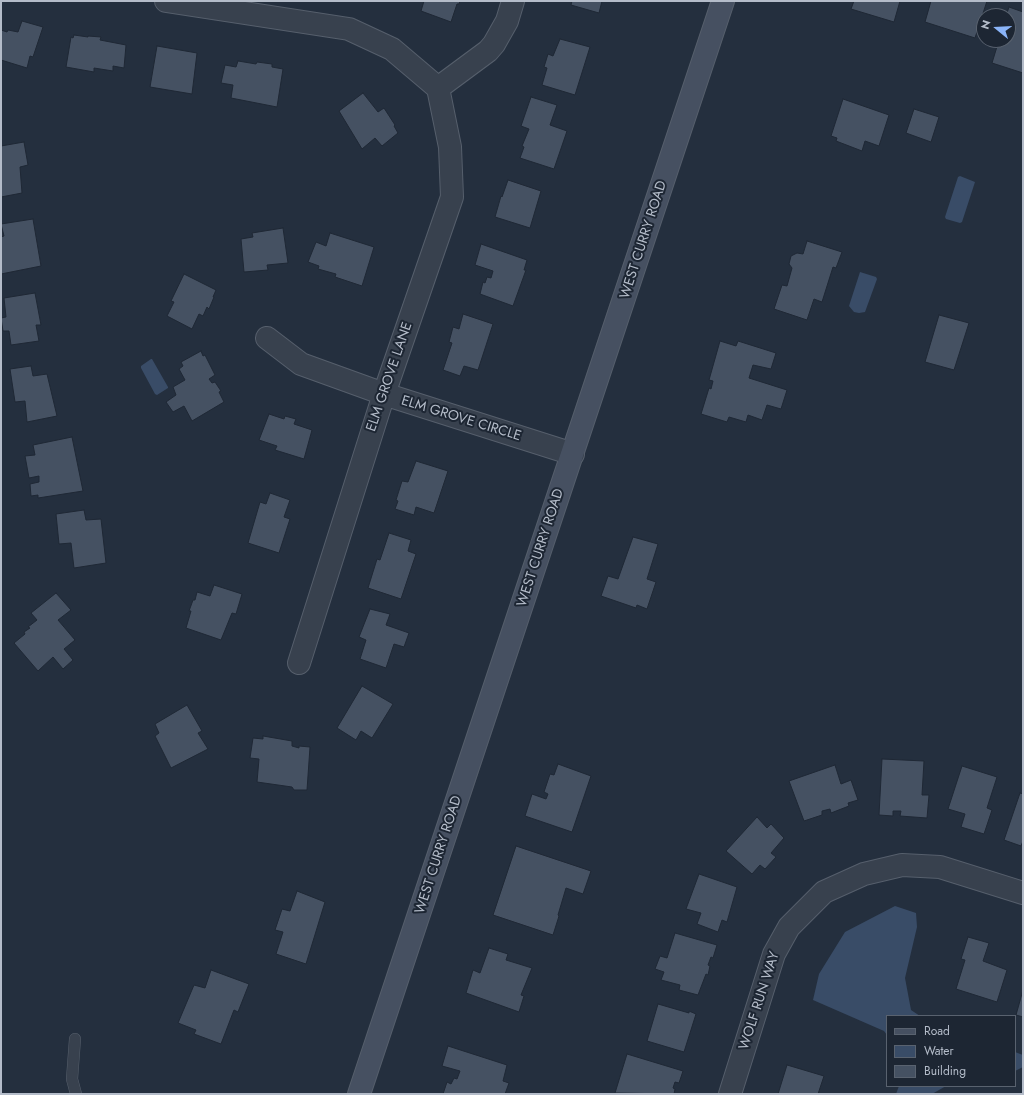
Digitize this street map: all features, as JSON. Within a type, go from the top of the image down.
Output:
[{"type":"street","points":[[166,1],[214,4],[349,28],[392,49],[438,88],[488,52],[507,21],[514,1]]},
{"type":"street","name":"WEST CURRY ROAD","points":[[359,1094],[723,1]]},
{"type":"street","name":"ELM GROVE LANE","points":[[298,663],[384,394],[452,197],[450,147],[438,88]]},
{"type":"street","name":"ELM GROVE CIRCLE","points":[[267,338],[301,364],[384,394],[573,454]]},
{"type":"street","name":"WOLF RUN WAY","points":[[730,1094],[774,954],[789,927],[824,892],[864,874],[902,865],[940,867],[1023,893]]},
{"type":"lane","points":[[75,1039],[72,1080],[76,1094]]},
{"type":"water","points":[[960,176],[975,182],[962,222],[960,223],[946,219],[945,217],[958,177]]},
{"type":"water","points":[[860,272],[876,277],[877,279],[865,312],[859,313],[854,312],[849,306]]},
{"type":"water","points":[[151,359],[168,387],[157,395],[155,394],[141,368],[141,366]]},
{"type":"water","points":[[895,906],[916,913],[917,927],[905,978],[911,1010],[918,1015],[886,1015],[886,1034],[884,1031],[813,1000],[819,974],[845,932]]},
{"type":"water","points":[[1016,1052],[1023,1055],[1023,1067],[1016,1070]]},
{"type":"water","points":[[899,1087],[944,1087],[932,1094],[896,1094]]},
{"type":"building","points":[[424,1],[460,1],[459,4],[457,4],[451,22],[421,11]]},
{"type":"building","points":[[572,1],[602,1],[599,13],[571,5]]},
{"type":"building","points":[[854,1],[900,1],[894,22],[851,9]]},
{"type":"building","points":[[931,1],[987,1],[985,8],[976,8],[975,38],[925,22]]},
{"type":"building","points":[[1016,10],[1023,12],[1023,73],[992,63],[997,48],[1016,48]]},
{"type":"building","points":[[22,21],[43,27],[33,57],[30,56],[27,68],[1,60],[1,30],[7,32],[8,30],[18,32]]},
{"type":"building","points":[[74,35],[101,37],[100,40],[126,45],[124,68],[113,66],[113,71],[94,68],[94,72],[66,67],[71,37],[73,38]]},
{"type":"building","points":[[560,39],[590,47],[575,95],[542,85],[547,68],[544,67],[548,54],[553,56]]},
{"type":"building","points":[[157,46],[197,53],[192,94],[150,87]]},
{"type":"building","points":[[238,61],[256,64],[257,62],[272,64],[272,67],[283,69],[277,107],[231,98],[233,85],[221,83],[225,65],[236,67]]},
{"type":"building","points":[[363,93],[378,112],[384,108],[395,125],[394,126],[398,133],[382,146],[375,138],[362,149],[339,111]]},
{"type":"building","points":[[531,97],[557,105],[550,125],[567,131],[554,169],[520,158],[524,147],[522,146],[529,129],[521,126]]},
{"type":"building","points":[[843,99],[889,115],[879,146],[865,141],[862,151],[836,141],[837,138],[831,136]]},
{"type":"building","points":[[914,109],[939,117],[931,142],[906,133]]},
{"type":"building","points":[[24,142],[28,165],[20,167],[22,193],[1,197],[1,146]]},
{"type":"building","points":[[508,180],[541,191],[530,228],[495,217],[501,196],[502,197]]},
{"type":"building","points":[[33,219],[41,266],[1,274],[1,237],[4,236],[1,224]]},
{"type":"building","points":[[283,228],[288,263],[267,265],[268,270],[244,272],[241,239],[253,237],[252,233]]},
{"type":"building","points":[[330,233],[374,247],[362,286],[335,277],[336,274],[318,269],[319,266],[308,262],[316,242],[326,246]]},
{"type":"building","points":[[807,241],[842,252],[836,268],[833,267],[822,302],[814,299],[807,320],[774,309],[782,285],[787,286],[792,268],[789,264],[791,256],[797,253],[803,254]]},
{"type":"building","points":[[481,244],[527,260],[524,270],[526,270],[513,306],[480,294],[483,282],[485,283],[487,277],[491,278],[493,271],[475,265]]},
{"type":"building","points":[[184,274],[216,290],[209,309],[207,307],[203,316],[199,314],[192,329],[167,316],[174,302],[171,301]]},
{"type":"building","points":[[35,293],[41,325],[36,325],[39,341],[11,345],[9,331],[3,331],[1,318],[6,317],[4,298]]},
{"type":"building","points":[[463,314],[493,324],[478,370],[464,366],[460,376],[443,370],[452,343],[449,342],[453,327],[459,329]]},
{"type":"building","points":[[939,315],[969,323],[954,370],[925,362]]},
{"type":"building","points":[[720,341],[736,346],[738,341],[776,353],[771,369],[753,365],[749,378],[787,390],[781,409],[767,405],[762,420],[748,415],[746,422],[729,417],[727,422],[701,414],[709,388],[711,389],[713,381],[709,380]]},
{"type":"building","points":[[201,351],[203,356],[205,355],[215,375],[209,379],[212,383],[215,382],[221,391],[219,392],[224,402],[192,421],[184,406],[173,412],[166,402],[176,395],[173,387],[185,380],[179,369],[183,366],[181,362]]},
{"type":"building","points":[[31,366],[33,376],[47,374],[57,416],[27,422],[25,401],[15,402],[10,369]]},
{"type":"building","points":[[269,414],[284,419],[285,416],[296,419],[294,424],[312,430],[304,459],[275,450],[277,446],[259,440]]},
{"type":"building","points":[[72,437],[83,491],[38,498],[38,495],[31,496],[30,484],[39,482],[39,476],[29,478],[25,456],[35,455],[33,445]]},
{"type":"building","points":[[416,461],[448,471],[434,513],[416,507],[414,515],[395,509],[398,501],[396,500],[402,481],[408,482]]},
{"type":"building","points":[[270,493],[290,500],[284,517],[290,519],[279,553],[248,543],[260,502],[266,504]]},
{"type":"building","points":[[84,510],[86,520],[101,519],[106,563],[74,568],[71,543],[59,544],[56,514]]},
{"type":"building","points":[[389,533],[411,540],[408,551],[416,554],[401,599],[368,588],[377,559],[380,560]]},
{"type":"building","points":[[633,537],[658,544],[647,579],[656,582],[647,609],[637,605],[636,608],[601,596],[608,576],[618,579]]},
{"type":"building","points":[[214,585],[242,594],[236,614],[232,613],[221,640],[186,628],[191,611],[189,611],[193,600],[195,600],[197,592],[210,596]]},
{"type":"building","points":[[56,593],[71,610],[58,620],[75,640],[64,649],[73,660],[63,669],[53,657],[38,671],[14,643],[25,634],[24,632],[30,628],[28,627],[37,620],[31,613]]},
{"type":"building","points":[[370,609],[390,614],[386,625],[409,633],[404,647],[394,644],[386,668],[360,659],[366,640],[359,637]]},
{"type":"building","points":[[362,686],[393,704],[372,738],[361,731],[356,740],[337,728]]},
{"type":"building","points":[[187,705],[202,731],[198,733],[208,749],[171,768],[155,736],[159,733],[155,724]]},
{"type":"building","points":[[263,736],[292,741],[292,746],[299,748],[299,746],[310,747],[307,790],[294,790],[292,787],[257,782],[259,759],[250,758],[253,738],[263,739]]},
{"type":"building","points":[[882,759],[924,761],[922,795],[929,795],[927,818],[900,816],[901,811],[893,811],[893,816],[879,815]]},
{"type":"building","points":[[558,764],[591,776],[572,832],[525,816],[532,794],[546,799],[548,794],[544,792],[550,774],[554,775]]},
{"type":"building","points":[[835,765],[841,784],[851,780],[858,800],[848,803],[849,806],[831,813],[830,809],[822,811],[822,815],[804,821],[789,781]]},
{"type":"building","points":[[962,766],[997,777],[987,808],[992,810],[984,834],[961,827],[965,814],[948,809]]},
{"type":"building","points":[[1020,793],[1023,794],[1023,841],[1021,846],[1004,840]]},
{"type":"building","points":[[757,817],[767,828],[771,824],[784,838],[771,853],[776,857],[765,869],[760,865],[752,874],[726,851]]},
{"type":"building","points":[[516,846],[591,871],[583,894],[566,888],[553,935],[493,915]]},
{"type":"building","points":[[699,874],[737,887],[727,922],[722,920],[718,932],[697,924],[701,913],[686,909]]},
{"type":"building","points":[[297,891],[325,902],[306,964],[276,954],[283,932],[275,930],[282,909],[290,911]]},
{"type":"building","points":[[675,933],[717,945],[713,958],[711,957],[708,965],[710,966],[708,975],[706,974],[698,995],[679,990],[680,985],[661,980],[664,972],[655,969],[660,956],[667,958]]},
{"type":"building","points":[[968,937],[989,943],[983,961],[1007,970],[997,1002],[956,989],[965,960],[961,959]]},
{"type":"building","points":[[489,948],[508,954],[506,960],[532,968],[521,995],[524,996],[519,1012],[466,993],[473,970],[480,973]]},
{"type":"building","points":[[211,970],[249,984],[238,1012],[234,1010],[221,1044],[194,1034],[196,1030],[178,1023],[194,985],[205,988]]},
{"type":"building","points":[[1023,990],[1023,1017],[1016,1015]]},
{"type":"building","points":[[658,1004],[696,1014],[684,1052],[647,1041]]},
{"type":"building","points":[[448,1046],[507,1065],[503,1081],[509,1083],[505,1094],[443,1094],[447,1082],[451,1084],[454,1078],[457,1079],[460,1071],[442,1066]]},
{"type":"building","points":[[627,1054],[683,1071],[679,1083],[675,1082],[673,1088],[675,1089],[674,1094],[615,1093]]},
{"type":"building","points":[[787,1065],[824,1076],[818,1094],[778,1094]]}]
